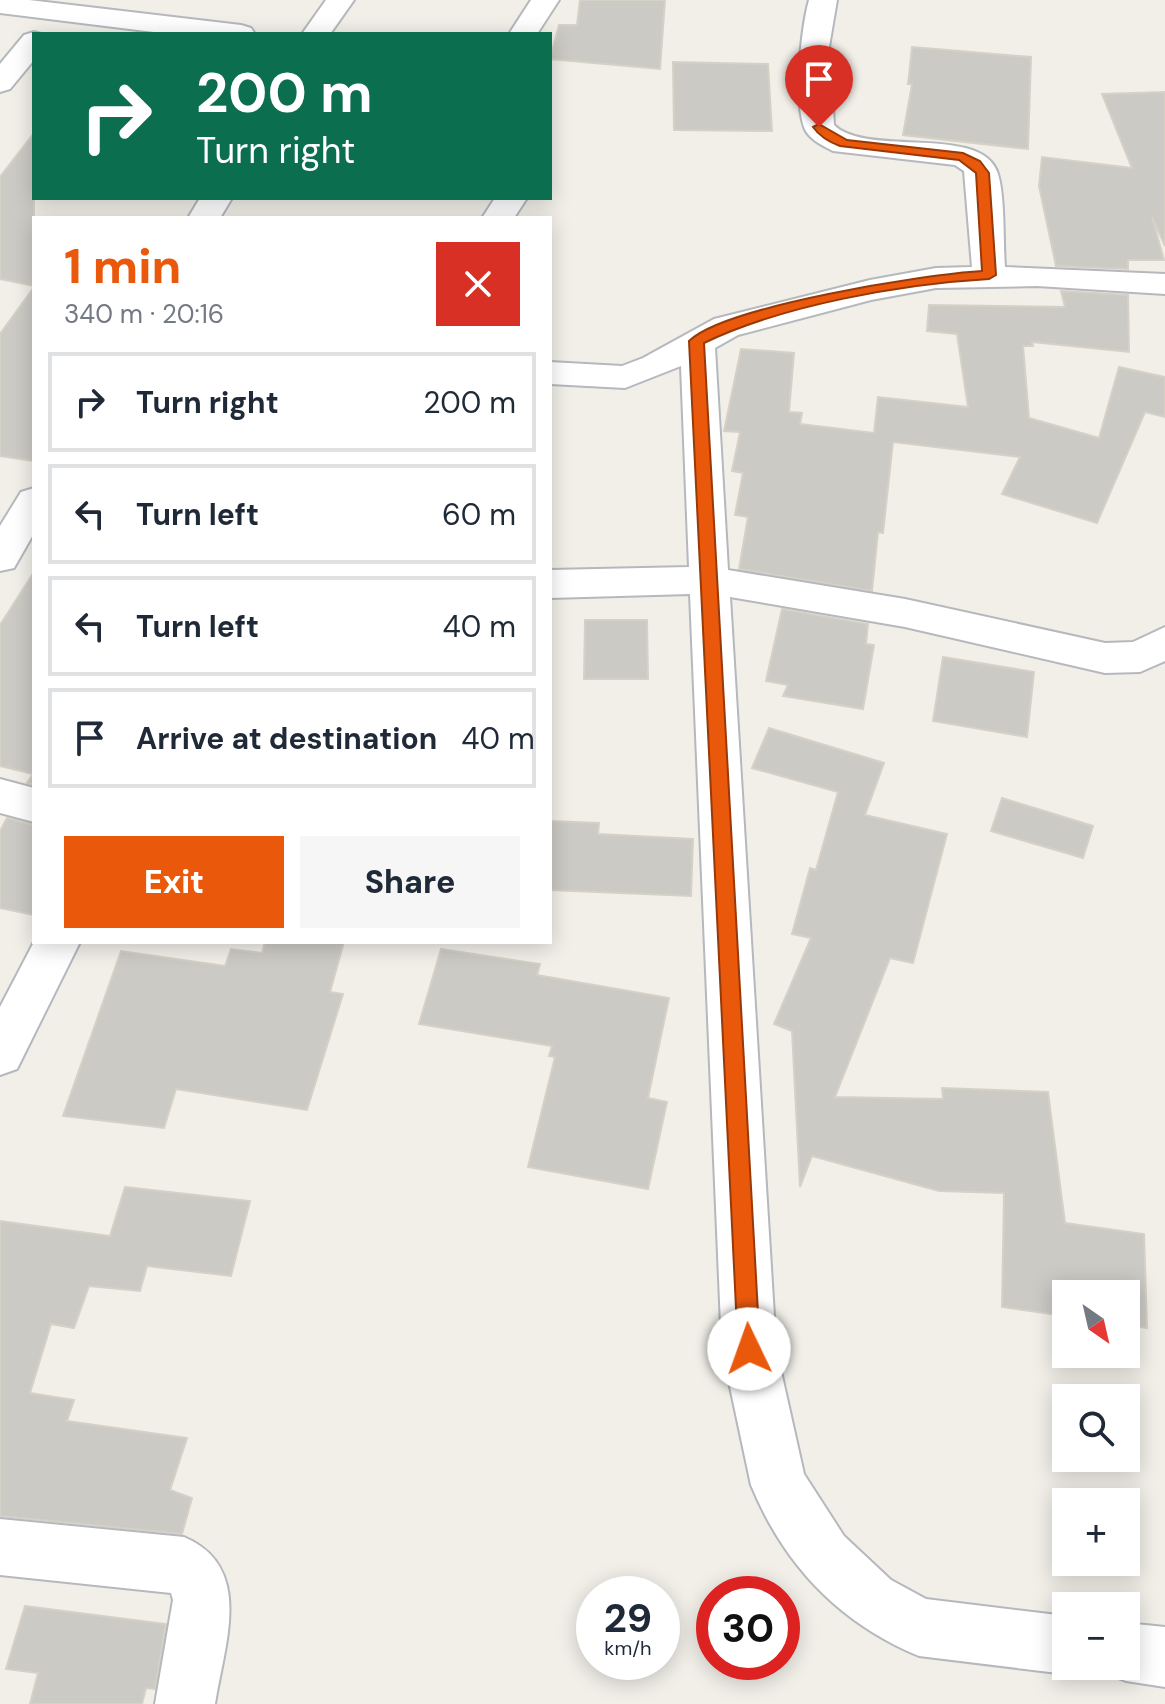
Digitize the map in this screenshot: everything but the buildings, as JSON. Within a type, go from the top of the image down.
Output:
[{"type":"street","points":[[317,32],[340,0]]},
{"type":"street","points":[[524,32],[545,0]]},
{"type":"street","points":[[823,0],[815,25],[812,54],[819,127],[829,137],[844,144],[963,157],[975,164],[982,173],[989,275]]},
{"type":"street","points":[[0,5],[54,16],[220,32]]},
{"type":"street","points":[[0,83],[32,43]]},
{"type":"street","points":[[552,373],[625,377],[655,366],[726,327],[870,290],[936,278],[989,275],[1165,284]]},
{"type":"street","points":[[697,341],[749,1349],[779,1485],[824,1556],[871,1600],[919,1627],[1052,1643]]},
{"type":"street","points":[[32,504],[0,560],[32,565]]},
{"type":"street","points":[[552,584],[708,580],[905,613],[1105,658],[1140,657],[1165,642]]},
{"type":"street","points":[[0,796],[32,804]]},
{"type":"street","points":[[0,1054],[56,944]]},
{"type":"street","points":[[0,1547],[184,1566],[197,1579],[202,1600],[185,1704]]},
{"type":"street","points":[[1140,1654],[1165,1657]]},
{"type":"route","points":[[749,1349],[697,341],[726,327],[764,315],[870,290],[936,278],[989,275],[982,173],[975,164],[963,157],[844,144],[829,137],[819,127]]}]
